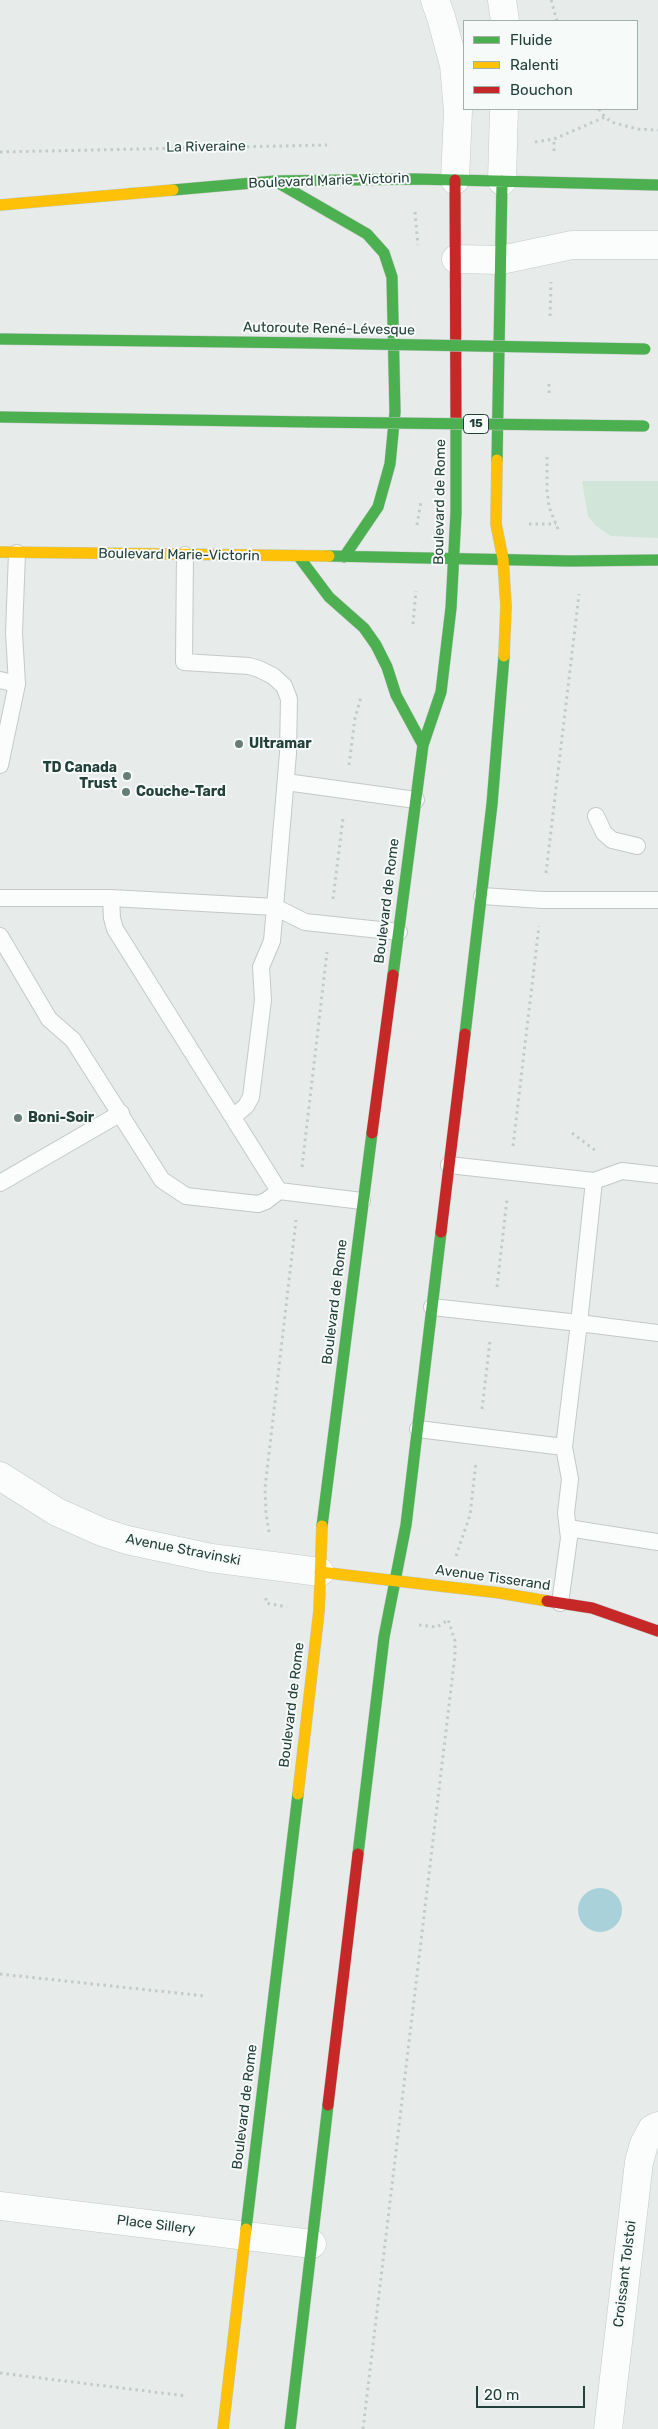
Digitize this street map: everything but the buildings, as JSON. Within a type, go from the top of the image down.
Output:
[{"type":"main road","name":"Boulevard Marie-Victorin","points":[[0,205],[275,181],[455,180],[658,184]]},
{"type":"main road","name":"Boulevard de Rome","points":[[223,2429],[318,1611],[322,1514],[422,746],[441,692],[454,558],[455,180]]},
{"type":"main road","points":[[275,181],[367,234],[384,253],[392,277],[395,412],[390,464],[378,507],[344,557]]},
{"type":"main road","points":[[290,2429],[382,1647],[406,1525],[492,804],[503,673],[506,606],[503,559],[496,524],[502,181]]},
{"type":"main road","name":"Autoroute René-Lévesque","points":[[0,339],[658,349]]},
{"type":"main road","name":"15","points":[[0,417],[658,427]]},
{"type":"main road","name":"Boulevard Marie-Victorin","points":[[0,552],[454,558],[570,562],[658,560]]},
{"type":"main road","points":[[299,557],[329,597],[364,628],[376,645],[387,667],[396,695],[422,746]]},
{"type":"main road","name":"Avenue Tisserand","points":[[320,1572],[500,1593],[592,1608],[658,1631]]},
{"type":"street","points":[[435,0],[442,17],[454,65],[458,111],[455,180]]},
{"type":"street","points":[[502,0],[505,20]]},
{"type":"street","points":[[502,181],[504,110]]},
{"type":"street","points":[[456,259],[501,260],[572,245],[658,245]]},
{"type":"street","name":"Avenue Stravinski","points":[[0,1476],[57,1512],[102,1532],[127,1540],[211,1558],[320,1572]]},
{"type":"street","name":"Croissant Tolstoi","points":[[608,2429],[639,2162],[648,2136],[652,2129],[658,2126]]},
{"type":"street","name":"Place Sillery","points":[[0,2206],[312,2244]]},
{"type":"lane","points":[[0,765],[17,684],[14,633],[17,552]]},
{"type":"lane","points":[[185,555],[184,662],[249,666],[273,676],[284,686],[289,699],[290,718],[286,782],[272,941],[262,967],[263,1000],[251,1097],[246,1106],[233,1117]]},
{"type":"lane","points":[[0,680],[17,684]]},
{"type":"lane","points":[[286,782],[416,800]]},
{"type":"lane","points":[[596,816],[604,833],[612,840],[637,846]]},
{"type":"lane","points":[[482,896],[542,900],[658,900]]},
{"type":"lane","points":[[0,898],[111,898],[275,907],[304,922],[399,932]]},
{"type":"lane","points":[[111,898],[112,918],[116,929],[279,1191]]},
{"type":"lane","points":[[0,936],[49,1019],[73,1040],[162,1180],[186,1196],[258,1204],[266,1201],[279,1191],[362,1201]]},
{"type":"lane","points":[[0,1183],[121,1113]]},
{"type":"lane","points":[[449,1165],[594,1181],[622,1171],[658,1175]]},
{"type":"lane","points":[[560,1603],[570,1538],[566,1513],[570,1478],[564,1447],[594,1181]]},
{"type":"lane","points":[[432,1307],[658,1332]]},
{"type":"lane","points":[[418,1429],[564,1447]]},
{"type":"lane","points":[[568,1528],[658,1542]]},
{"type":"path","points":[[551,0],[557,20]]},
{"type":"path","points":[[600,110],[605,118],[611,122],[637,129],[658,130]]},
{"type":"path","points":[[554,139],[605,118]]},
{"type":"path","name":"La Riveraine","points":[[0,152],[333,145]]},
{"type":"path","points":[[527,524],[556,524]]},
{"type":"path","points":[[545,879],[580,587]]},
{"type":"path","points":[[350,758],[358,705],[366,691]]},
{"type":"path","points":[[137,787],[183,786]]},
{"type":"path","points":[[333,898],[342,821]]},
{"type":"path","points":[[513,1147],[540,920]]},
{"type":"path","points":[[302,1160],[328,946]]},
{"type":"path","points":[[498,1281],[508,1194]]},
{"type":"path","points":[[269,1531],[265,1488],[296,1223]]},
{"type":"path","points":[[483,1403],[489,1348]]},
{"type":"path","points":[[456,1556],[470,1515],[476,1469]]},
{"type":"path","points":[[363,2429],[455,1655],[455,1641],[448,1620],[437,1627]]},
{"type":"path","points":[[0,1974],[205,1996]]},
{"type":"path","points":[[0,2373],[186,2396]]},
{"type":"green space","points":[[582,481],[658,481],[658,538],[611,536],[596,526],[588,516]]},
{"type":"water","points":[[604,1888],[616,1894],[621,1901],[621,1919],[616,1926],[609,1931],[596,1932],[588,1929],[581,1922],[578,1906],[581,1898],[588,1891]]},
{"type":"traffic: fast","points":[[173,190],[275,181],[415,179],[658,185]]},
{"type":"traffic: fast","points":[[275,181],[367,234],[384,253],[392,277],[395,412],[390,464],[378,507],[344,557]]},
{"type":"traffic: fast","points":[[497,460],[502,181]]},
{"type":"traffic: fast","points":[[0,339],[310,343]]},
{"type":"traffic: fast","points":[[310,343],[645,349]]},
{"type":"traffic: fast","points":[[0,417],[309,422]]},
{"type":"traffic: fast","points":[[309,422],[644,426]]},
{"type":"traffic: fast","points":[[393,975],[423,745],[441,692],[451,608],[456,513],[456,424]]},
{"type":"traffic: fast","points":[[329,556],[570,561],[658,560]]},
{"type":"traffic: fast","points":[[299,557],[329,597],[364,628],[376,645],[387,667],[396,695],[423,745]]},
{"type":"traffic: fast","points":[[465,1034],[492,804],[504,656]]},
{"type":"traffic: fast","points":[[322,1526],[372,1133]]},
{"type":"traffic: fast","points":[[358,1854],[384,1637],[406,1525],[441,1232]]},
{"type":"traffic: fast","points":[[246,2229],[298,1794]]},
{"type":"traffic: fast","points":[[290,2429],[328,2105]]},
{"type":"traffic: slow","points":[[0,205],[173,190]]},
{"type":"traffic: slow","points":[[497,460],[496,524],[503,559],[506,606],[504,656]]},
{"type":"traffic: slow","points":[[0,552],[329,556]]},
{"type":"traffic: slow","points":[[298,1794],[319,1611],[322,1526]]},
{"type":"traffic: slow","points":[[320,1572],[500,1593],[547,1601]]},
{"type":"traffic: slow","points":[[223,2429],[246,2229]]},
{"type":"traffic: jam","points":[[455,180],[456,424]]},
{"type":"traffic: jam","points":[[372,1133],[393,975]]},
{"type":"traffic: jam","points":[[441,1232],[465,1034]]},
{"type":"traffic: jam","points":[[547,1601],[592,1608],[658,1631]]},
{"type":"traffic: jam","points":[[328,2105],[358,1854]]},
{"type":"place","name":"Ultramar","points":[[239,744]]},
{"type":"place","name":"TD Canada Trust","points":[[127,776]]},
{"type":"place","name":"Couche-Tard","points":[[126,792]]},
{"type":"place","name":"Boni-Soir","points":[[18,1118]]}]
